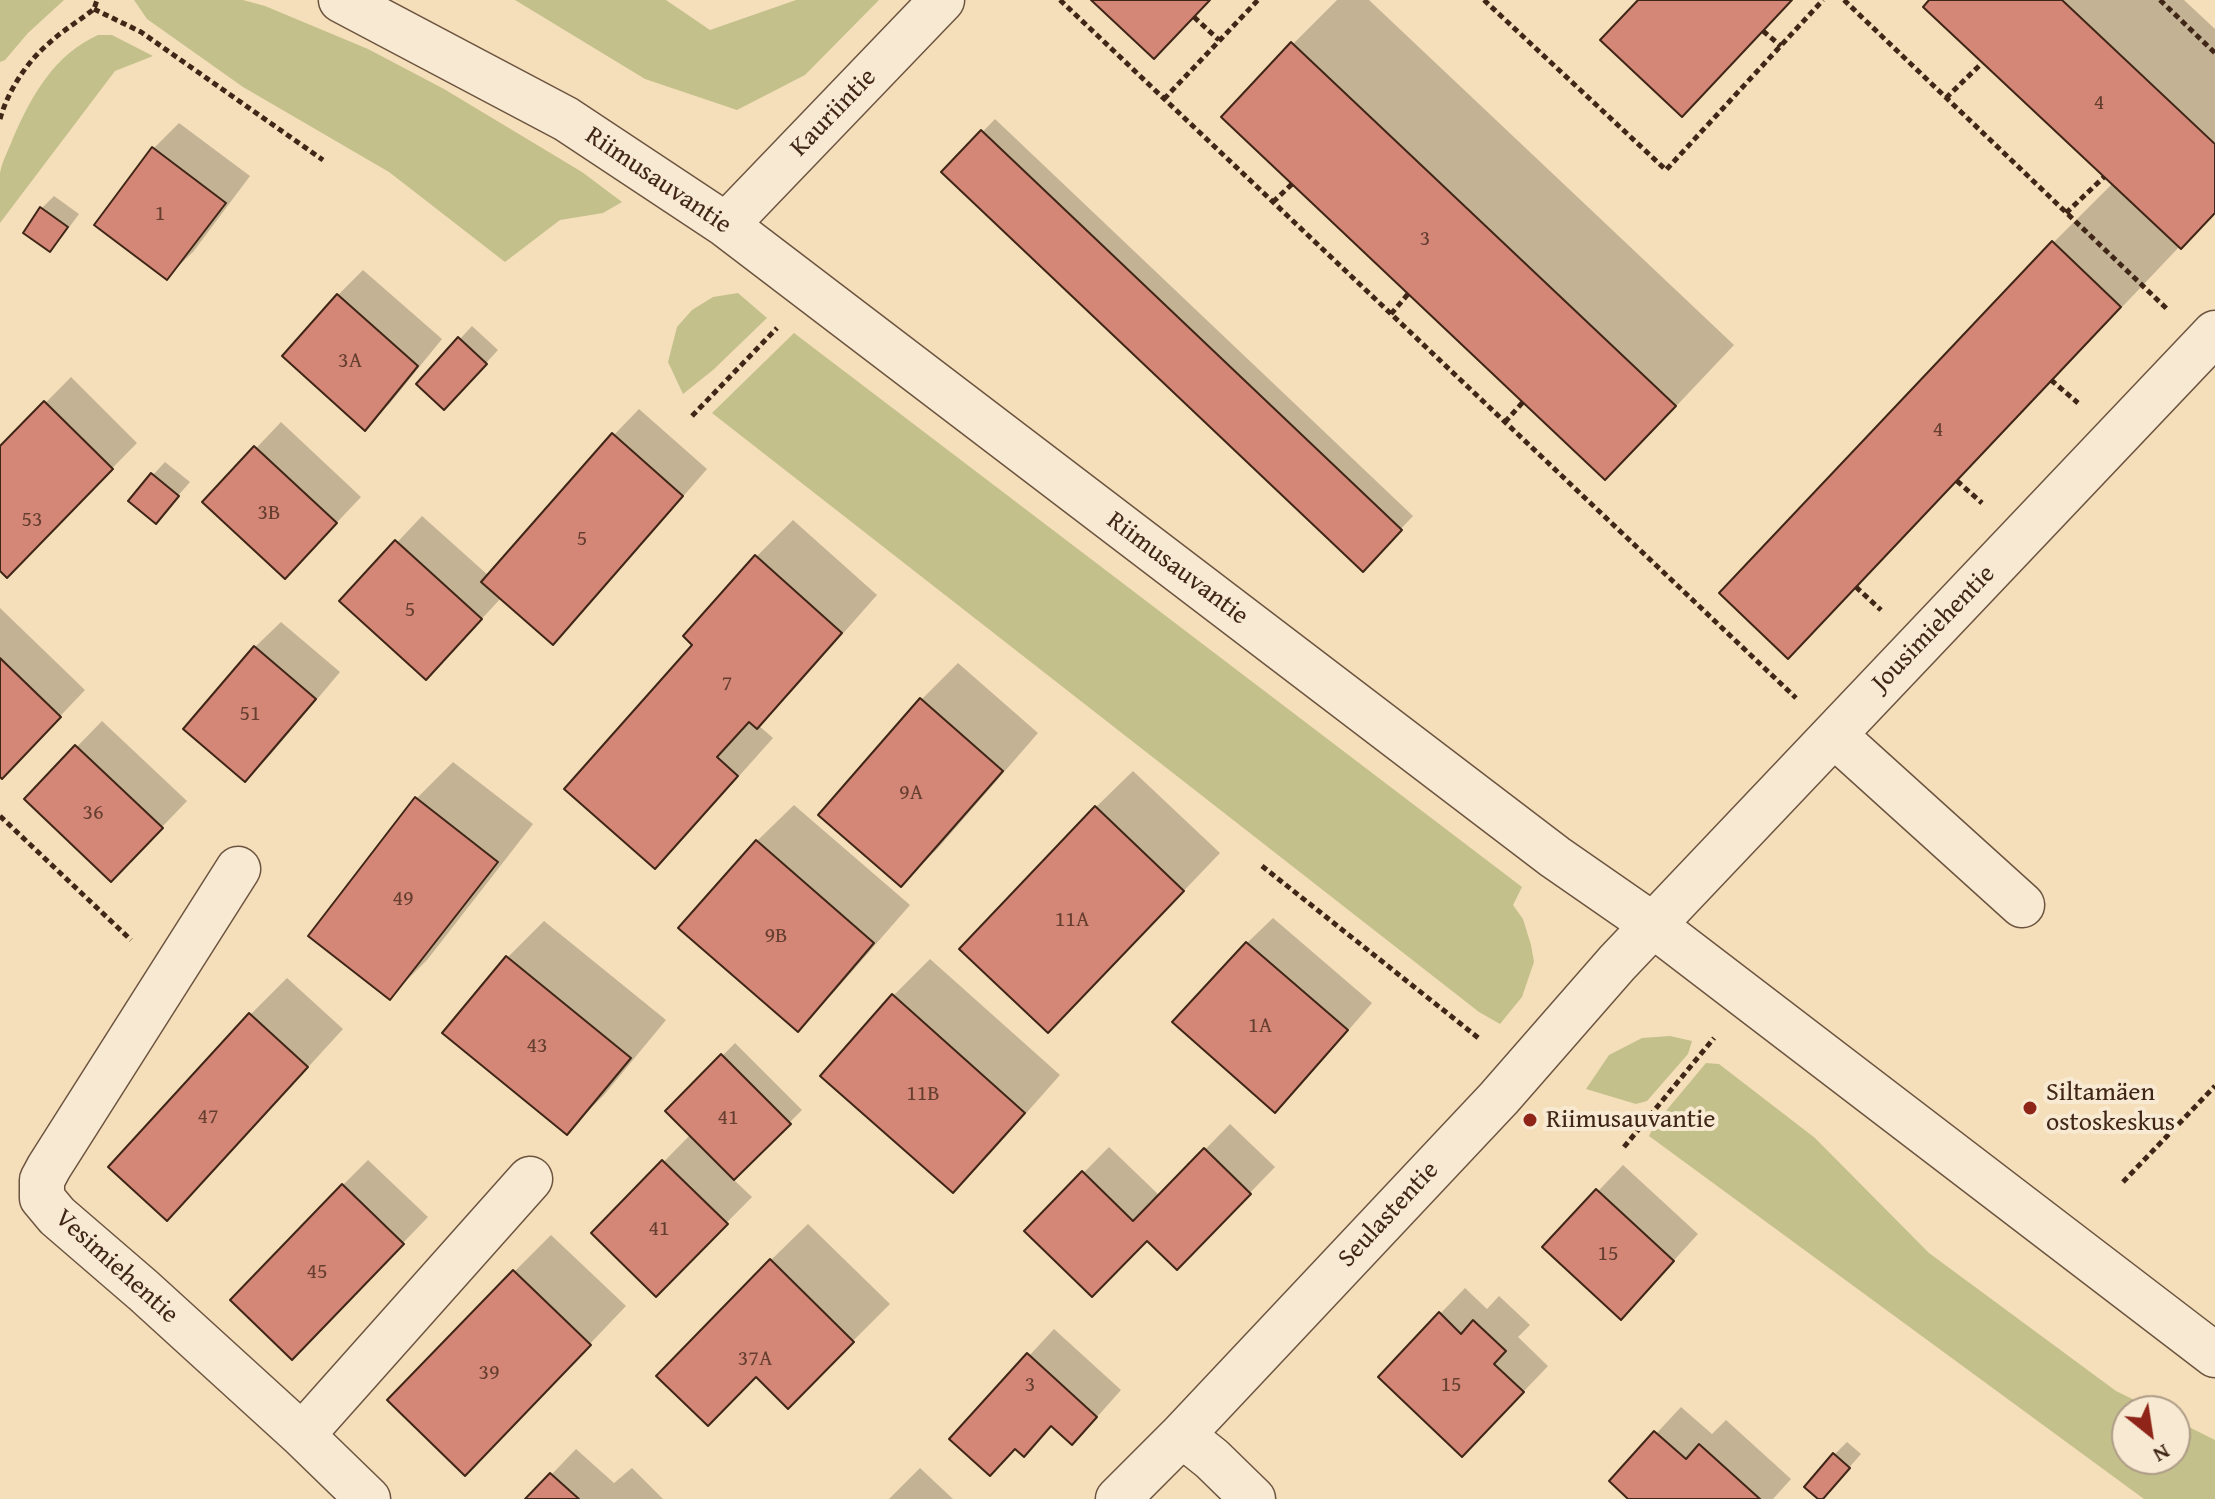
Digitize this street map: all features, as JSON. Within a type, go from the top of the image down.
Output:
[{"type":"street","name":"Riimusauvantie","points":[[341,0],[566,119],[726,225],[1530,838],[1653,925],[2215,1355]]},
{"type":"street","name":"Kauriintie","points":[[726,225],[942,0]]},
{"type":"street","name":"Jousimiehentie","points":[[1653,925],[2210,339]]},
{"type":"street","points":[[1834,735],[2022,905]]},
{"type":"street","name":"Vesimiehentie","points":[[238,869],[49,1167],[42,1180],[42,1198],[57,1216],[144,1291],[368,1499]]},
{"type":"street","name":"Seulastentie","points":[[1118,1499],[1182,1435],[1523,1071],[1653,925]]},
{"type":"street","points":[[302,1435],[530,1179]]},
{"type":"street","points":[[1182,1435],[1253,1499]]},
{"type":"path","points":[[0,119],[2,102],[24,70],[48,43],[94,9],[97,0]]},
{"type":"path","points":[[1060,0],[1800,702]]},
{"type":"path","points":[[1164,99],[1258,0]]},
{"type":"path","points":[[1488,1],[1666,170],[1823,0]]},
{"type":"path","points":[[1844,0],[2066,213],[2210,339]]},
{"type":"path","points":[[2160,0],[2215,53]]},
{"type":"path","points":[[94,9],[141,32],[323,160]]},
{"type":"path","points":[[1194,17],[1219,40]]},
{"type":"path","points":[[1763,31],[1781,46]]},
{"type":"path","points":[[1946,98],[1982,63]]},
{"type":"path","points":[[2066,213],[2104,177]]},
{"type":"path","points":[[1273,202],[1292,184]]},
{"type":"path","points":[[1391,314],[1408,294]]},
{"type":"path","points":[[692,416],[778,328]]},
{"type":"path","points":[[2051,380],[2082,407]]},
{"type":"path","points":[[1505,422],[1523,402]]},
{"type":"path","points":[[1957,481],[1986,507]]},
{"type":"path","points":[[1856,587],[1885,613]]},
{"type":"path","points":[[0,816],[169,977]]},
{"type":"path","points":[[1262,866],[1523,1071]]},
{"type":"path","points":[[1624,1147],[1714,1038]]},
{"type":"path","points":[[2123,1182],[2215,1086]]},
{"type":"shaded area","points":[[0,0],[64,0],[0,62]]},
{"type":"shaded area","points":[[134,0],[243,0],[265,6],[368,49],[444,89],[582,172],[622,202],[603,213],[560,220],[505,262],[389,172],[243,87],[147,19]]},
{"type":"shaded area","points":[[515,0],[666,0],[710,30],[796,0],[879,0],[805,75],[737,110],[645,79]]},
{"type":"shaded area","points":[[98,35],[112,35],[153,56],[115,71],[0,223],[0,173],[28,107],[57,65],[82,43]]},
{"type":"shaded area","points":[[738,293],[767,318],[683,394],[668,362],[677,327],[692,310],[713,297]]},
{"type":"shaded area","points":[[794,333],[1522,887],[1513,905],[1523,919],[1534,962],[1522,997],[1500,1024],[1479,1012],[712,413]]},
{"type":"shaded area","points":[[1670,1036],[1692,1041],[1688,1054],[1647,1101],[1636,1104],[1586,1089],[1609,1055],[1642,1038]]},
{"type":"shaded area","points":[[1706,1063],[1719,1064],[1815,1138],[1929,1253],[2124,1395],[2111,1395],[2111,1475],[1649,1136],[1655,1124]]},
{"type":"shaded area","points":[[2191,1428],[2215,1440],[2215,1499],[2144,1499],[2111,1475],[2191,1475]]},
{"type":"building","points":[[1091,0],[1210,0],[1154,59]]},
{"type":"building","points":[[1638,0],[1792,0],[1682,117],[1600,40]]},
{"type":"building","points":[[1929,0],[2062,0],[2215,144],[2215,213],[2181,249],[1923,7]]},
{"type":"building","points":[[1291,42],[1676,406],[1605,480],[1221,117]]},
{"type":"building","points":[[981,130],[1402,530],[1363,572],[941,172]]},
{"type":"building","points":[[152,147],[226,203],[167,280],[94,225]]},
{"type":"building","points":[[40,207],[68,227],[50,252],[23,233]]},
{"type":"building","points":[[2052,241],[2121,307],[1788,659],[1719,593]]},
{"type":"building","points":[[337,294],[418,366],[365,431],[282,356]]},
{"type":"building","points":[[458,337],[487,364],[444,410],[416,384]]},
{"type":"building","points":[[44,401],[113,469],[7,578],[0,571],[0,446]]},
{"type":"building","points":[[612,433],[683,496],[553,645],[481,582]]},
{"type":"building","points":[[254,446],[337,523],[285,579],[202,502]]},
{"type":"building","points":[[151,473],[179,496],[156,524],[128,501]]},
{"type":"building","points":[[395,540],[482,619],[426,680],[339,601]]},
{"type":"building","points":[[755,555],[842,633],[757,729],[749,722],[717,757],[738,776],[655,869],[564,789],[692,645],[683,636]]},
{"type":"building","points":[[254,646],[316,699],[245,782],[183,729]]},
{"type":"building","points":[[0,658],[61,717],[2,779],[0,777]]},
{"type":"building","points":[[920,698],[1003,771],[901,887],[818,815]]},
{"type":"building","points":[[75,745],[163,828],[111,882],[24,799]]},
{"type":"building","points":[[415,797],[498,862],[390,1000],[308,936]]},
{"type":"building","points":[[1095,806],[1184,891],[1048,1033],[959,949]]},
{"type":"building","points":[[756,840],[874,943],[798,1032],[678,928]]},
{"type":"building","points":[[1246,942],[1348,1030],[1275,1113],[1172,1022]]},
{"type":"building","points":[[506,956],[631,1058],[567,1135],[442,1033]]},
{"type":"building","points":[[892,994],[1025,1113],[953,1193],[820,1076]]},
{"type":"building","points":[[249,1013],[308,1067],[167,1221],[108,1167]]},
{"type":"building","points":[[721,1054],[791,1124],[734,1180],[665,1111]]},
{"type":"building","points":[[1204,1148],[1251,1194],[1177,1270],[1147,1241],[1092,1297],[1024,1231],[1082,1171],[1133,1221]]},
{"type":"building","points":[[662,1160],[728,1224],[656,1297],[591,1233]]},
{"type":"building","points":[[342,1184],[404,1244],[292,1360],[230,1300]]},
{"type":"building","points":[[1596,1189],[1674,1261],[1621,1320],[1542,1247]]},
{"type":"building","points":[[770,1259],[854,1342],[788,1409],[756,1377],[708,1426],[656,1376]]},
{"type":"building","points":[[513,1270],[591,1345],[465,1476],[387,1400]]},
{"type":"building","points":[[1439,1312],[1461,1334],[1473,1320],[1506,1351],[1494,1364],[1524,1392],[1462,1457],[1378,1377]]},
{"type":"building","points":[[1027,1353],[1097,1417],[1072,1445],[1051,1426],[1024,1457],[1015,1449],[990,1476],[949,1439]]},
{"type":"building","points":[[1654,1431],[1686,1459],[1699,1444],[1760,1499],[1628,1499],[1609,1481]]},
{"type":"building","points":[[1833,1453],[1850,1468],[1823,1499],[1818,1499],[1804,1487]]},
{"type":"building","points":[[550,1473],[579,1499],[525,1499]]},
{"type":"place","name":"Siltamäen ostoskeskus","points":[[2030,1108]]},
{"type":"place","name":"Riimusauvantie","points":[[1530,1120]]}]
